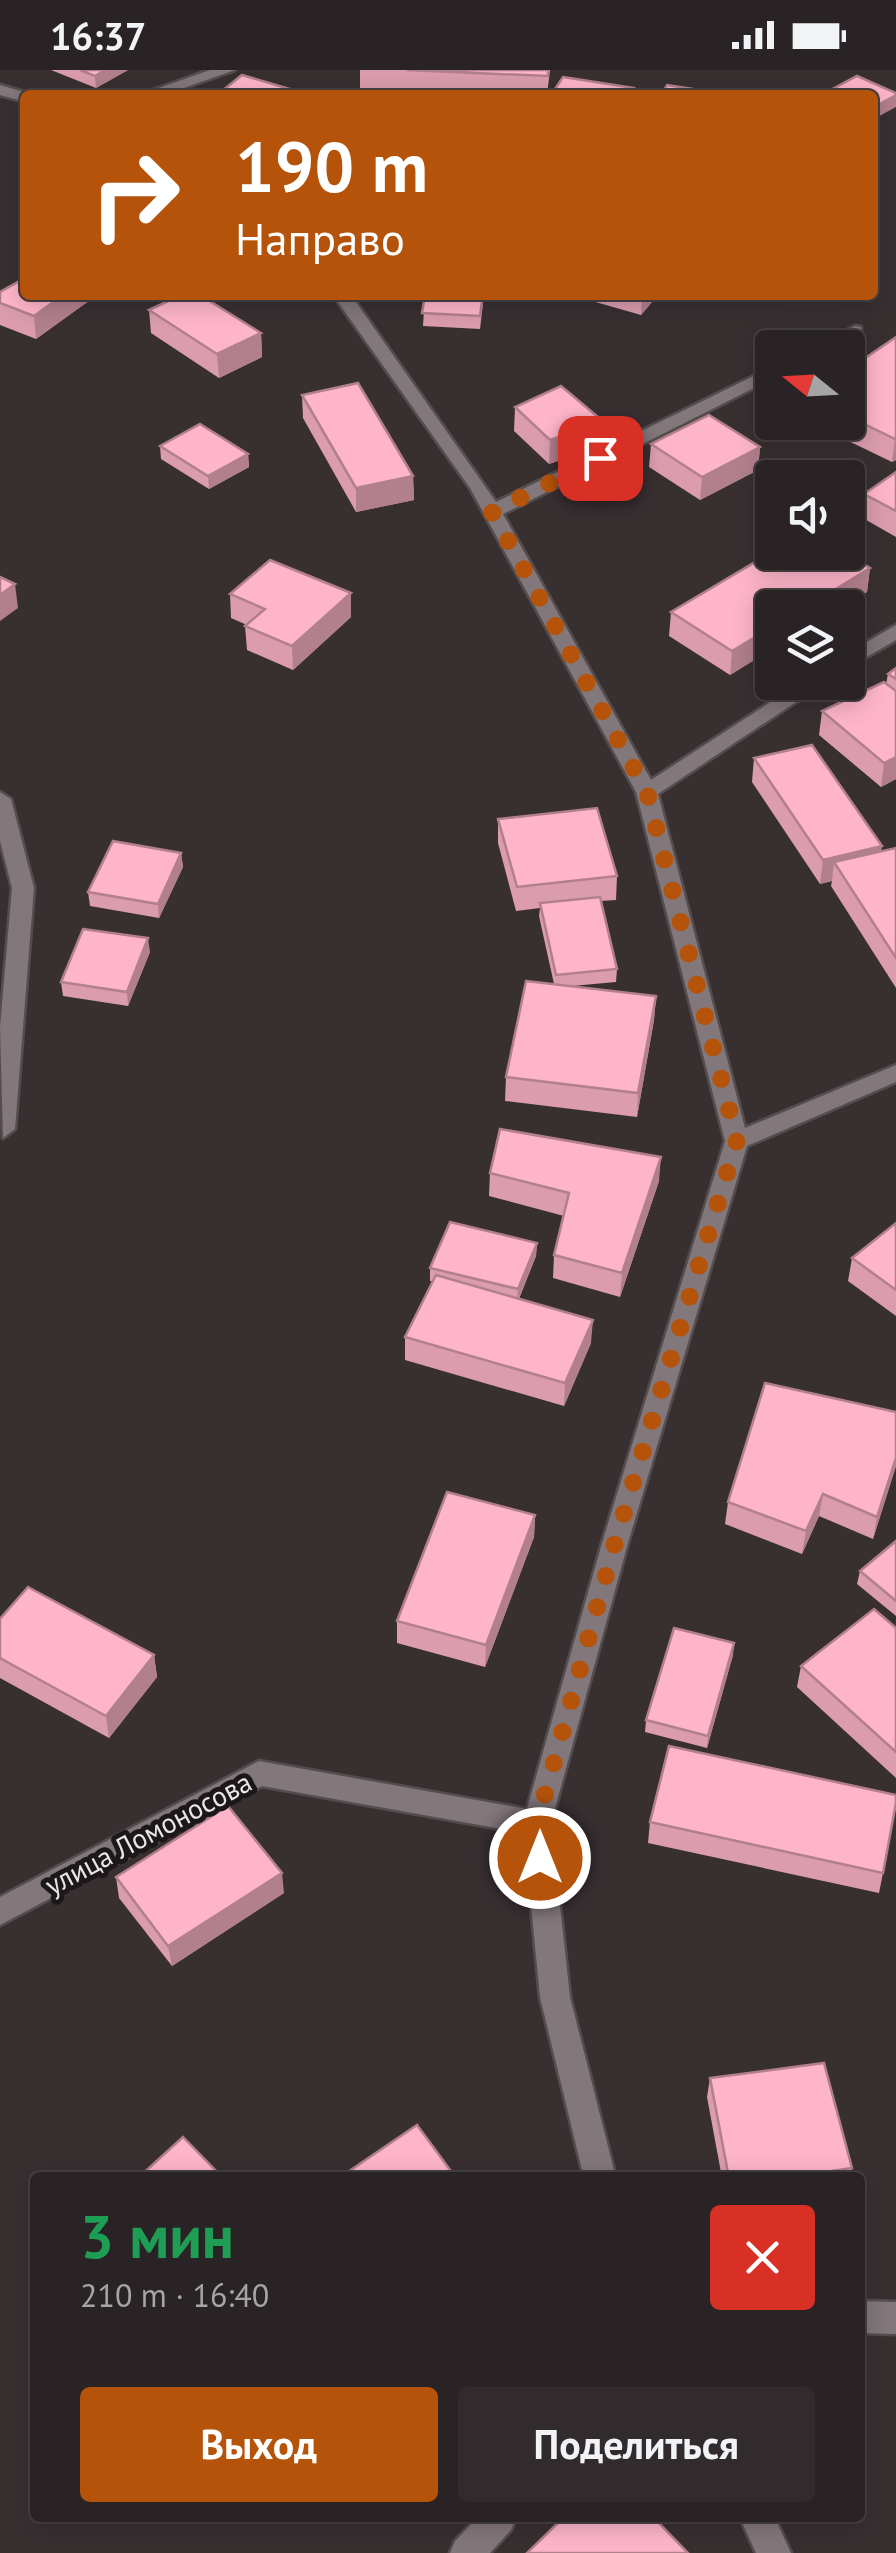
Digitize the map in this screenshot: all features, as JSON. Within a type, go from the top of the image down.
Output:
[{"type":"street","points":[[163,90],[227,70]]},
{"type":"street","points":[[345,300],[492,512],[647,792],[737,1140],[615,1543],[537,1823],[555,1997],[599,2172]]},
{"type":"street","points":[[492,512],[755,380]]},
{"type":"street","points":[[865,651],[896,630]]},
{"type":"street","points":[[647,792],[788,700]]},
{"type":"street","points":[[0,799],[23,888],[3,1129]]},
{"type":"street","points":[[737,1140],[896,1073]]},
{"type":"street","name":"улица Ломоносова","points":[[0,1912],[260,1772],[537,1823]]},
{"type":"street","points":[[865,2317],[896,2318]]},
{"type":"street","points":[[467,2553],[494,2522]]},
{"type":"street","points":[[759,2522],[774,2553]]},
{"type":"building","points":[[80,70],[105,70],[95,76]]},
{"type":"building","points":[[407,70],[548,70],[548,76]]},
{"type":"building","points":[[242,75],[290,89],[289,90],[223,90]]},
{"type":"building","points":[[857,76],[896,95],[878,105],[878,90],[831,90]]},
{"type":"building","points":[[563,77],[634,88],[633,90],[554,90]]},
{"type":"building","points":[[667,85],[700,90],[664,90]]},
{"type":"building","points":[[20,281],[20,300],[56,300],[34,316],[0,303],[0,292]]},
{"type":"building","points":[[170,300],[208,300],[261,333],[217,354],[149,310]]},
{"type":"building","points":[[424,300],[482,300],[480,316],[422,313]]},
{"type":"building","points":[[896,337],[895,439],[865,424],[865,358]]},
{"type":"building","points":[[358,383],[413,476],[356,488],[302,395]]},
{"type":"building","points":[[561,386],[604,422],[550,440],[515,407]]},
{"type":"building","points":[[709,415],[760,447],[702,477],[651,444]]},
{"type":"building","points":[[200,424],[248,454],[208,476],[160,446]]},
{"type":"building","points":[[896,472],[896,511],[865,493]]},
{"type":"building","points":[[270,560],[351,593],[292,646],[245,626],[265,609],[230,594]]},
{"type":"building","points":[[755,562],[755,570],[865,570],[865,565],[870,568],[834,590],[755,590],[755,637],[732,651],[671,612]]},
{"type":"building","points":[[0,577],[15,584],[0,595]]},
{"type":"building","points":[[884,682],[896,691],[896,757],[884,763],[822,711],[846,700],[865,700],[865,691]]},
{"type":"building","points":[[812,745],[882,846],[823,860],[754,758]]},
{"type":"building","points":[[597,808],[617,876],[517,887],[498,819]]},
{"type":"building","points":[[113,841],[181,853],[158,904],[88,892]]},
{"type":"building","points":[[896,848],[896,958],[834,862]]},
{"type":"building","points":[[600,897],[617,969],[556,975],[540,903]]},
{"type":"building","points":[[83,929],[148,938],[127,992],[61,982]]},
{"type":"building","points":[[526,981],[656,996],[638,1093],[506,1077]]},
{"type":"building","points":[[500,1129],[661,1157],[622,1273],[554,1255],[569,1193],[490,1173]]},
{"type":"building","points":[[450,1222],[537,1243],[518,1289],[430,1268]]},
{"type":"building","points":[[896,1223],[896,1290],[852,1258]]},
{"type":"building","points":[[436,1275],[593,1320],[565,1383],[405,1337]]},
{"type":"building","points":[[765,1383],[896,1412],[896,1458],[877,1517],[823,1494],[806,1531],[728,1502]]},
{"type":"building","points":[[447,1492],[535,1515],[486,1645],[397,1621]]},
{"type":"building","points":[[896,1541],[896,1601],[860,1571]]},
{"type":"building","points":[[28,1587],[154,1655],[106,1716],[0,1658],[0,1619]]},
{"type":"building","points":[[874,1609],[896,1628],[896,1752],[801,1666]]},
{"type":"building","points":[[674,1628],[734,1643],[708,1736],[646,1720]]},
{"type":"building","points":[[669,1746],[896,1795],[883,1873],[650,1822]]},
{"type":"building","points":[[228,1806],[282,1873],[168,1946],[116,1877]]},
{"type":"building","points":[[824,2063],[852,2168],[825,2172],[728,2172],[710,2078]]},
{"type":"building","points":[[417,2125],[452,2172],[348,2172]]},
{"type":"building","points":[[183,2137],[217,2172],[145,2172]]},
{"type":"building","points":[[559,2522],[658,2522],[688,2553],[527,2553]]},
{"type":"route","points":[[540,1858],[537,1823],[615,1543],[737,1140],[647,792],[492,512],[600,458]]}]
